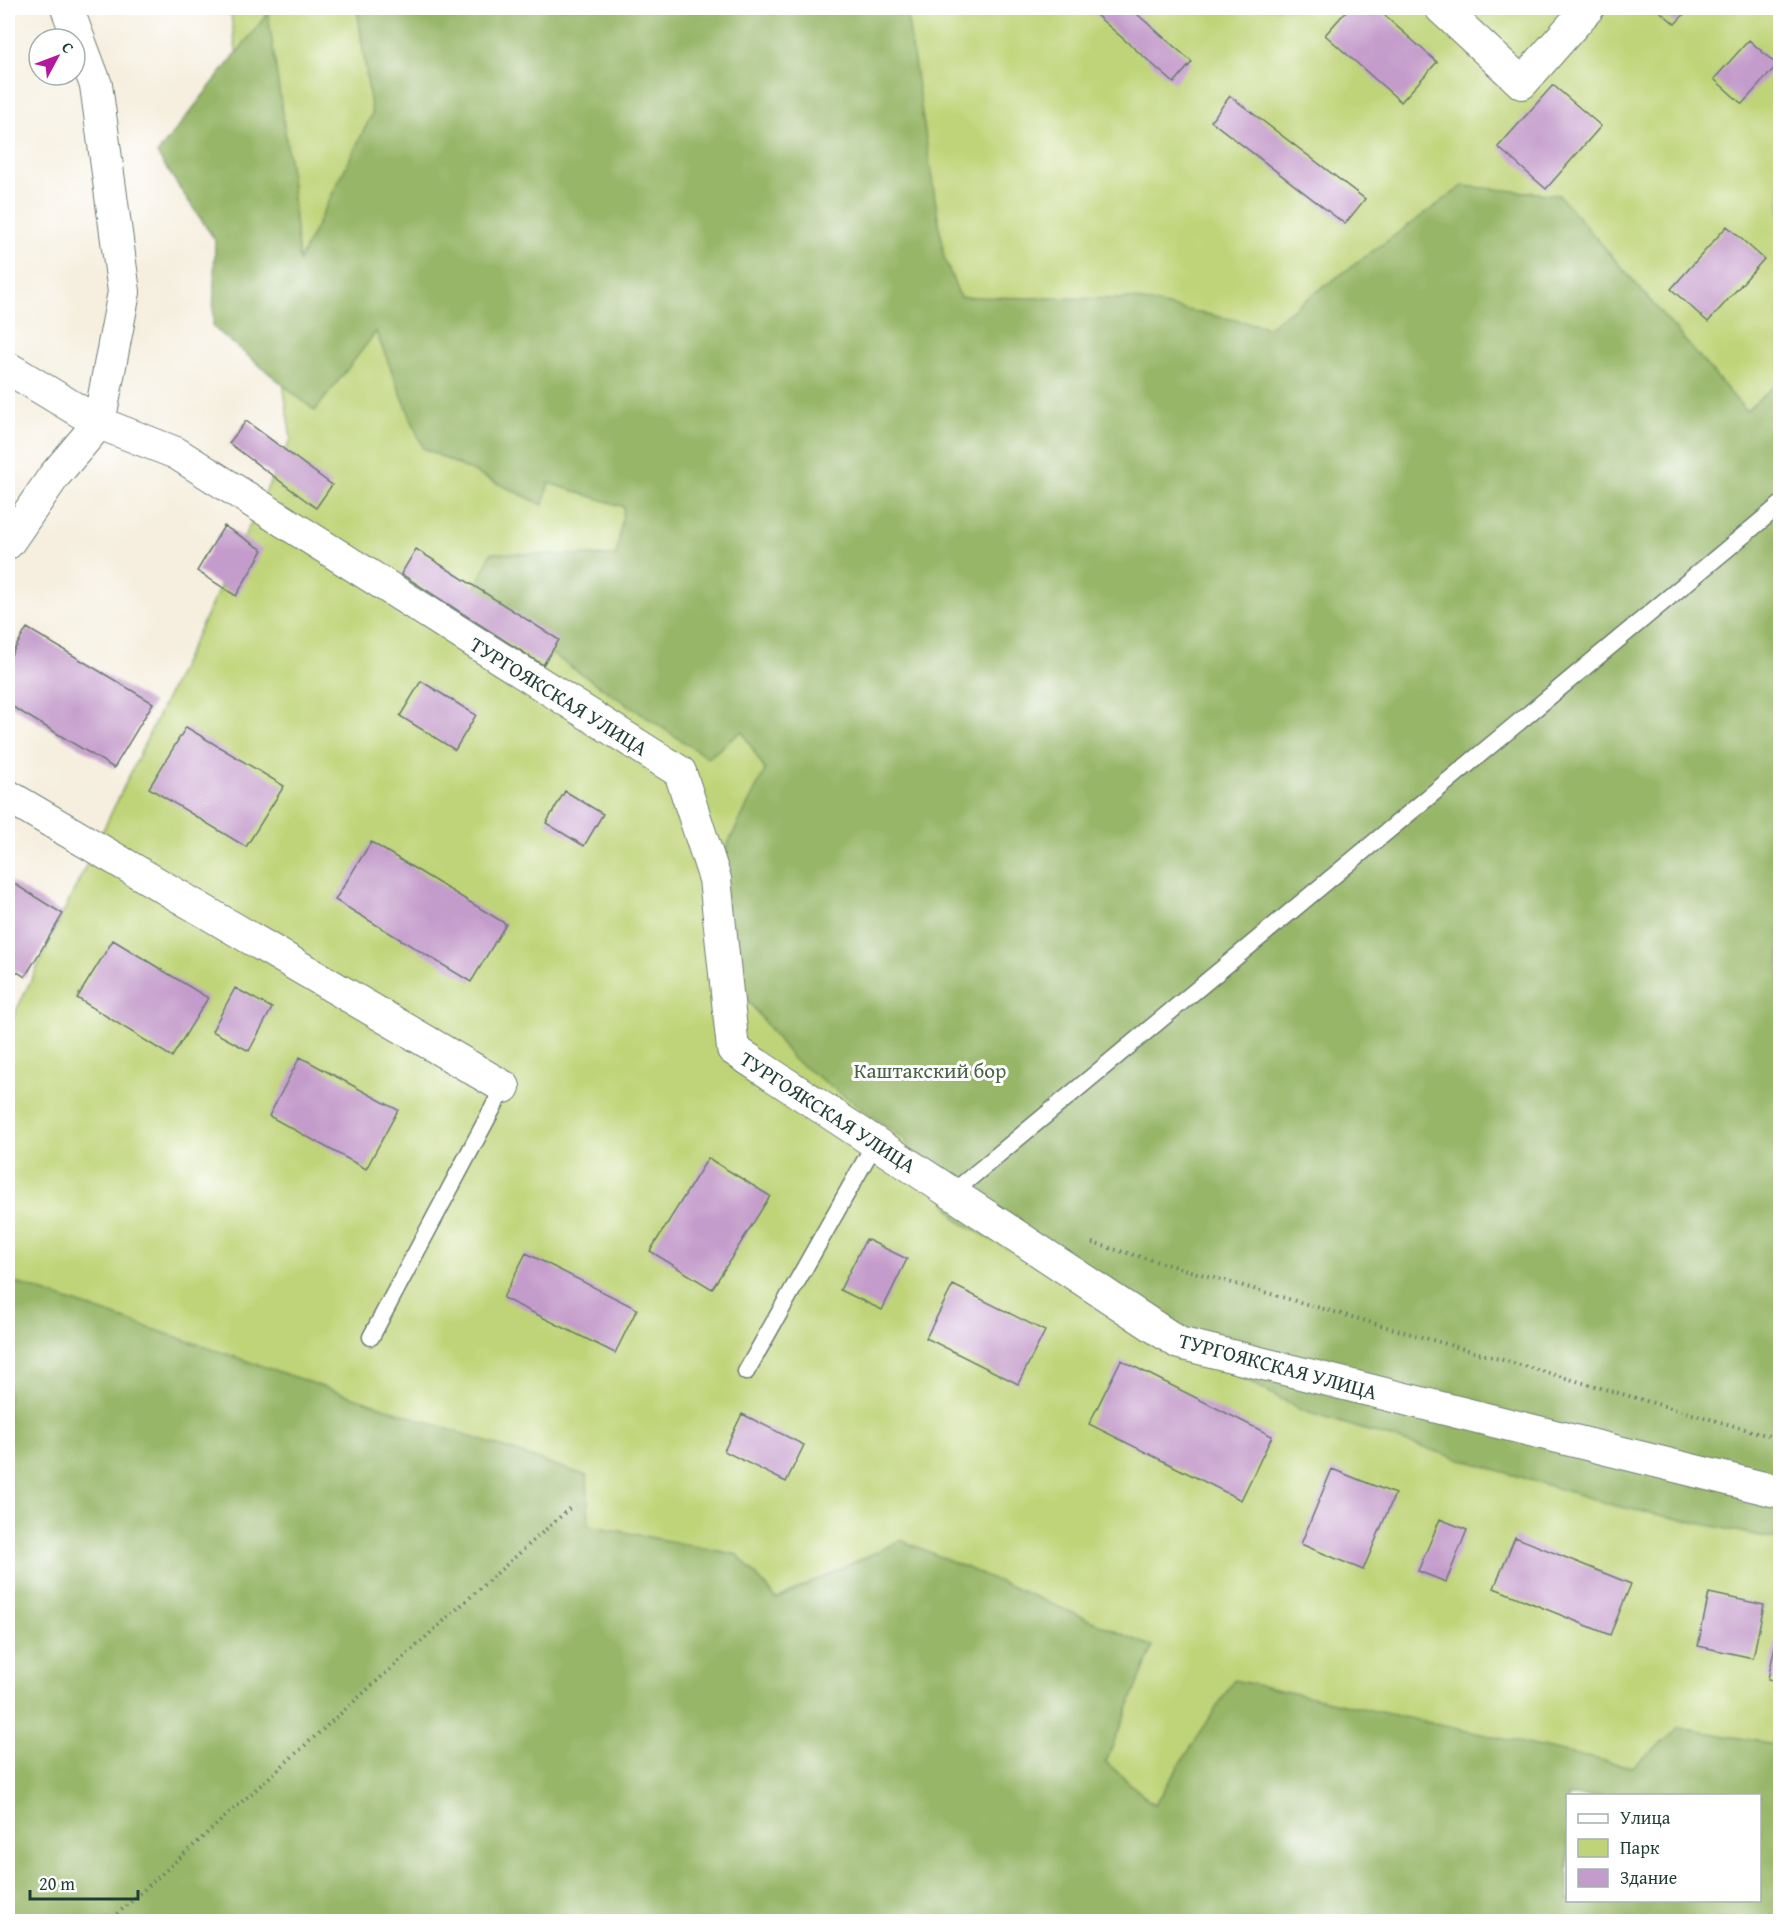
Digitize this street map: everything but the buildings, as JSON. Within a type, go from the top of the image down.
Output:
[{"type":"street","points":[[8,543],[54,476],[99,423],[124,292],[96,85],[67,8]]},
{"type":"street","points":[[1441,8],[1522,83],[1588,8]]},
{"type":"street","points":[[8,368],[99,423]]},
{"type":"street","name":"ТУРГОЯКСКАЯ УЛИЦА","points":[[99,423],[176,453],[680,772],[715,879],[733,1049],[1179,1343],[1780,1492]]},
{"type":"street","points":[[8,796],[504,1087]]},
{"type":"lane","points":[[952,1193],[1780,505]]},
{"type":"lane","points":[[371,1337],[504,1087]]},
{"type":"lane","points":[[746,1372],[875,1143]]},
{"type":"path","points":[[1091,1242],[1780,1439]]},
{"type":"path","points":[[108,1922],[572,1506]]},
{"type":"green space","name":"Каштакский бор","points":[[230,8],[1780,8],[1780,1921],[8,1921],[8,1028],[291,439]]},
{"type":"green space","name":"Каштакский бор","points":[[357,8],[906,8],[944,257],[960,297],[1134,299],[1268,327],[1463,186],[1559,195],[1746,411],[1780,381],[1780,1540],[1616,1506],[1303,1411],[958,1221],[904,1139],[793,1059],[729,976],[725,850],[765,770],[742,731],[708,758],[470,600],[491,553],[616,556],[624,507],[549,483],[543,505],[423,448],[376,332],[315,411],[213,327],[215,240],[157,154],[268,13],[290,166],[299,261],[372,114]]},
{"type":"green space","points":[[8,1280],[587,1476],[589,1525],[738,1555],[777,1599],[901,1540],[1153,1647],[1106,1762],[1154,1805],[1234,1680],[1632,1767],[1680,1728],[1780,1745],[1780,1921],[8,1921]]}]
